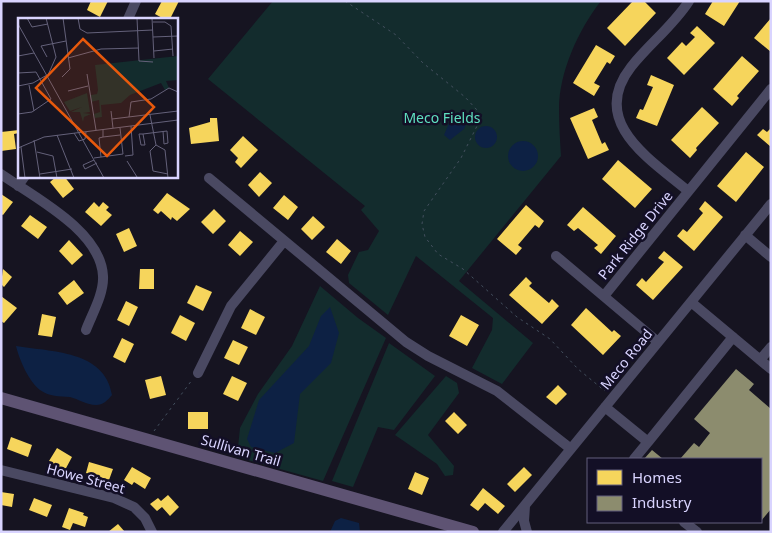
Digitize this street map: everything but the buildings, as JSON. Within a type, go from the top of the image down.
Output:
[{"type":"main road","name":"Sullivan Trail","points":[[1,398],[473,532]]},
{"type":"street","points":[[128,18],[136,1]]},
{"type":"street","name":"Park Ridge Drive","points":[[688,191],[634,146],[623,129],[618,112],[617,96],[631,68],[689,1]]},
{"type":"street","name":"Park Ridge Drive","points":[[604,296],[771,89]]},
{"type":"street","points":[[1,174],[80,231],[90,241],[98,254],[103,277],[101,290],[86,330]]},
{"type":"street","points":[[18,186],[24,178]]},
{"type":"street","points":[[209,178],[406,342],[428,356],[497,391],[570,449]]},
{"type":"street","name":"Meco Road","points":[[503,532],[771,204]]},
{"type":"street","points":[[745,235],[771,257]]},
{"type":"street","points":[[198,373],[231,306],[284,241]]},
{"type":"street","points":[[556,256],[658,342]]},
{"type":"street","points":[[691,302],[771,369]]},
{"type":"street","points":[[635,458],[733,337]]},
{"type":"street","points":[[760,360],[771,347]]},
{"type":"street","points":[[605,407],[648,442]]},
{"type":"street","name":"Howe Street","points":[[1,470],[114,498],[134,507],[145,518],[152,532]]},
{"type":"street","points":[[525,506],[524,521],[527,532]]},
{"type":"street","points":[[685,523],[697,532]]},
{"type":"path","points":[[345,1],[396,34],[423,63],[465,97],[477,110],[477,126],[461,158],[424,211],[423,231],[428,243],[444,258],[469,273],[517,317],[550,339],[578,368],[613,398]]},
{"type":"path","points":[[148,439],[198,373]]},
{"type":"green space","name":"Meco Fields","points":[[273,1],[601,1],[585,25],[571,52],[562,81],[559,109],[561,156],[459,281],[533,343],[502,384],[472,368],[492,330],[493,318],[416,256],[388,315],[349,283],[348,275],[359,252],[368,250],[379,231],[361,210],[365,206],[208,79]]},
{"type":"green space","points":[[320,286],[358,318],[386,338],[323,481],[237,457],[240,428],[258,394],[292,346]]},
{"type":"green space","points":[[389,343],[435,376],[394,430],[378,427],[353,487],[332,481]]},
{"type":"green space","points":[[446,376],[457,383],[459,393],[428,435],[454,466],[453,475],[445,476],[437,464],[395,435]]},
{"type":"water","points":[[459,112],[466,116],[468,120],[464,129],[450,140],[444,135],[449,123]]},
{"type":"water","points":[[486,126],[494,129],[497,137],[494,145],[486,148],[478,145],[475,137],[478,129]]},
{"type":"water","points":[[523,141],[529,142],[537,150],[537,162],[529,170],[523,171],[517,170],[509,162],[508,156],[509,150],[517,142]]},
{"type":"water","points":[[330,307],[339,333],[331,363],[300,394],[294,443],[275,453],[251,447],[247,439],[259,400],[309,346],[321,316]]},
{"type":"water","points":[[16,346],[60,352],[88,361],[99,369],[107,380],[112,395],[103,403],[96,405],[70,397],[47,394],[40,390],[28,376]]},
{"type":"water","points":[[341,518],[359,523],[360,532],[330,532],[335,521]]}]
